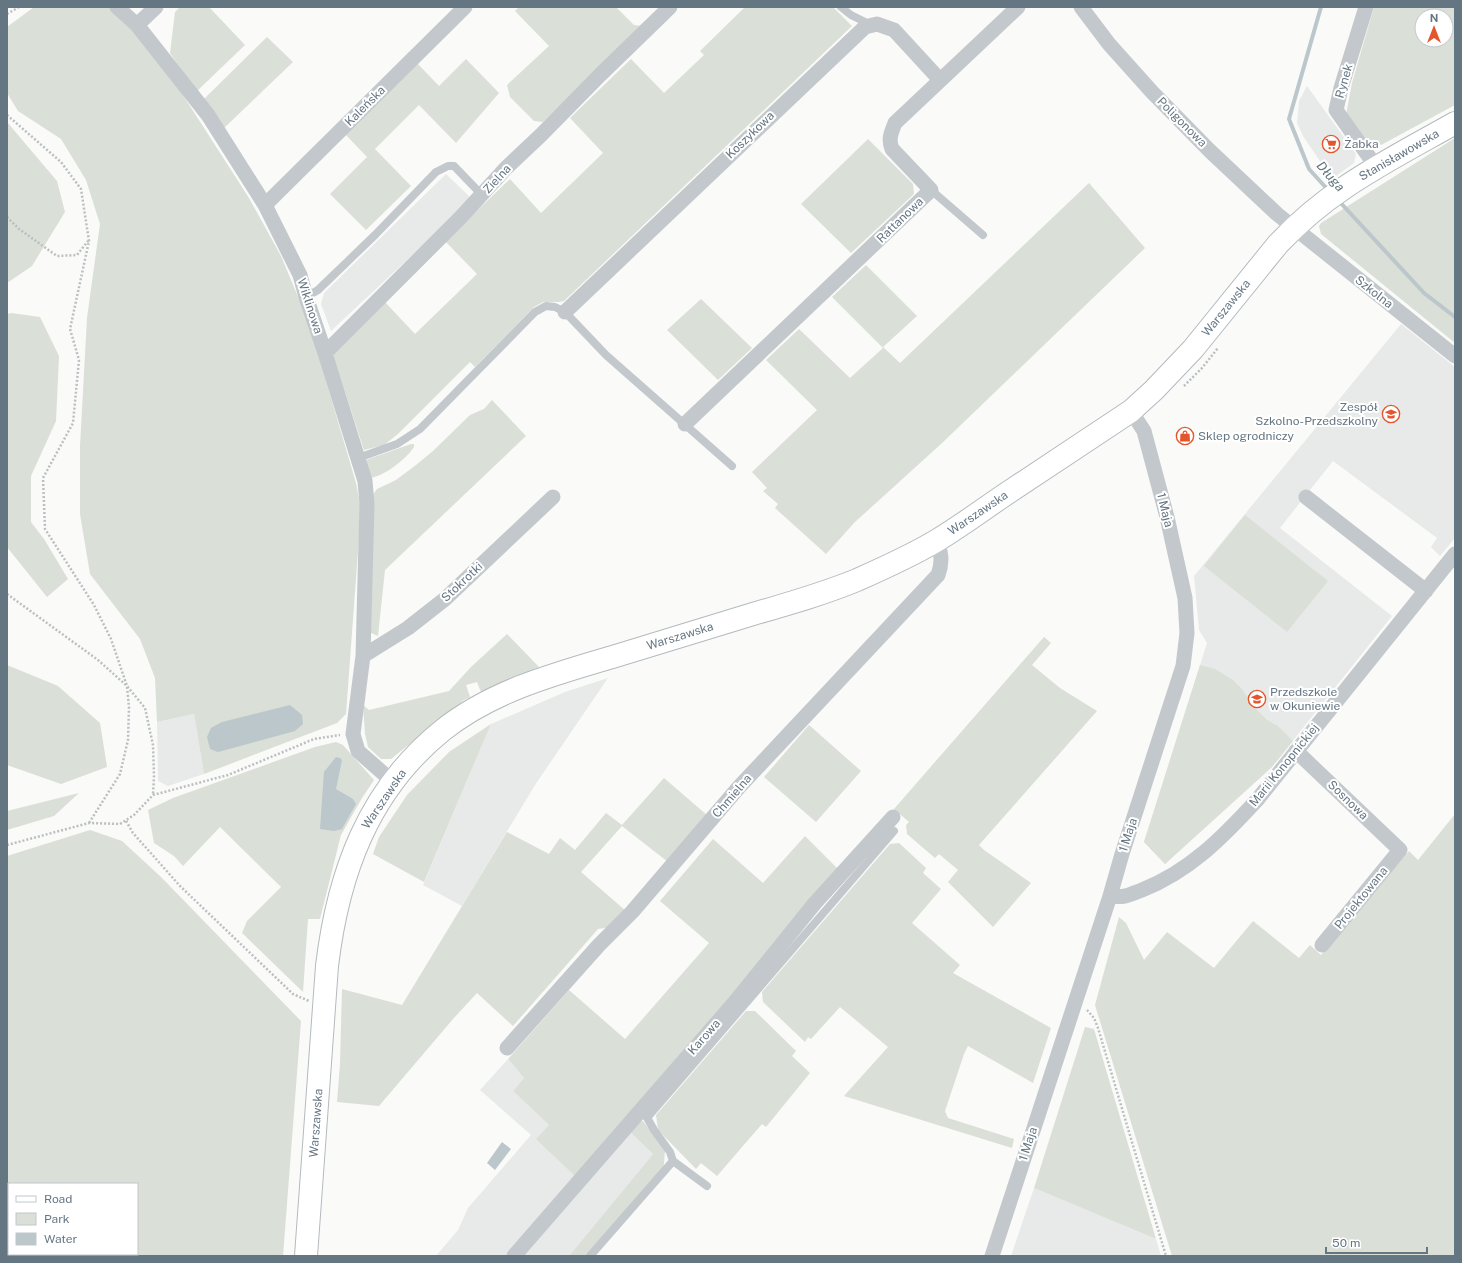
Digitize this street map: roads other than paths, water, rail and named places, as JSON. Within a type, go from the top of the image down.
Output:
[{"type":"main road","name":"Stanisławowska","points":[[1344,188],[1455,123]]},
{"type":"main road","name":"Warszawska","points":[[306,1256],[327,966],[333,923],[349,865],[368,820],[393,782],[410,762],[444,730],[479,706],[495,698],[578,667],[828,591],[889,565],[937,540],[1131,411],[1154,390],[1193,349],[1278,244],[1315,210],[1344,188]]},
{"type":"street","name":"Wiklinowa","points":[[117,7],[137,25],[208,115],[264,205],[300,275],[365,481],[367,504],[363,656],[353,734],[358,750],[393,782]]},
{"type":"street","points":[[137,25],[156,7]]},
{"type":"street","name":"Kaleńska","points":[[264,205],[465,7]]},
{"type":"street","name":"Zielna","points":[[325,352],[482,195],[506,168],[670,7]]},
{"type":"street","name":"Rattanowa","points":[[685,424],[931,190],[892,149],[889,141],[895,122],[1018,7]]},
{"type":"street","name":"Poligonowa","points":[[1081,7],[1109,44],[1152,92],[1210,151],[1294,228]]},
{"type":"street","name":"Rynek","points":[[1366,7],[1341,88],[1336,110],[1377,168]]},
{"type":"street","points":[[872,26],[876,24],[894,30],[940,80]]},
{"type":"street","name":"Koszykowa","points":[[564,312],[854,37],[865,28],[872,26]]},
{"type":"street","name":"Szkolna","points":[[1294,228],[1455,356]]},
{"type":"street","name":"1 Maja","points":[[992,1256],[1110,896],[1122,854],[1183,666],[1187,633],[1185,598],[1167,517],[1144,431],[1131,411]]},
{"type":"street","name":"Stokrotki","points":[[363,656],[408,628],[445,599],[553,497]]},
{"type":"street","points":[[1306,498],[1426,591]]},
{"type":"street","name":"Chmielna","points":[[507,1048],[599,945],[632,912],[739,787],[938,575],[942,566],[941,552],[937,540]]},
{"type":"street","name":"Marii Konopnickiej","points":[[1110,896],[1122,898],[1159,883],[1190,864],[1225,834],[1256,800],[1455,554]]},
{"type":"street","name":"Sosnowa","points":[[1296,751],[1400,850]]},
{"type":"street","name":"Karowa","points":[[514,1256],[645,1113],[815,903],[894,824]]},
{"type":"street","name":"Projektowana","points":[[1322,945],[1400,850]]},
{"type":"lane","points":[[841,7],[851,15],[872,26]]},
{"type":"lane","points":[[306,297],[318,290],[375,235],[436,172],[443,168],[454,166],[482,195]]},
{"type":"lane","points":[[931,190],[983,235]]},
{"type":"lane","points":[[358,458],[397,444],[420,429],[535,312],[546,306],[555,307],[564,312],[606,355],[732,466]]},
{"type":"lane","points":[[645,1113],[654,1130],[665,1144],[673,1161],[707,1186]]},
{"type":"lane","points":[[590,1256],[673,1161]]},
{"type":"water","points":[[290,705],[302,715],[303,724],[295,731],[218,752],[210,749],[207,737],[211,728],[222,722]]},
{"type":"water","points":[[336,757],[342,760],[336,789],[353,799],[356,804],[342,829],[334,831],[320,829],[324,772]]},
{"type":"water","points":[[502,1142],[511,1149],[495,1170],[487,1163]]},
{"type":"waterway","name":"Długa","points":[[1321,7],[1289,119],[1309,169],[1329,191]]},
{"type":"waterway","name":"Długa","points":[[1338,200],[1424,293],[1455,317]]},
{"type":"place","name":"Żabka","points":[[1331,144]]},
{"type":"place","name":"Zespół Szkolno-Przedszkolny","points":[[1391,414]]},
{"type":"place","name":"Sklep ogrodniczy","points":[[1185,436]]},
{"type":"place","name":"Przedszkole w Okuniewie","points":[[1257,699]]}]
